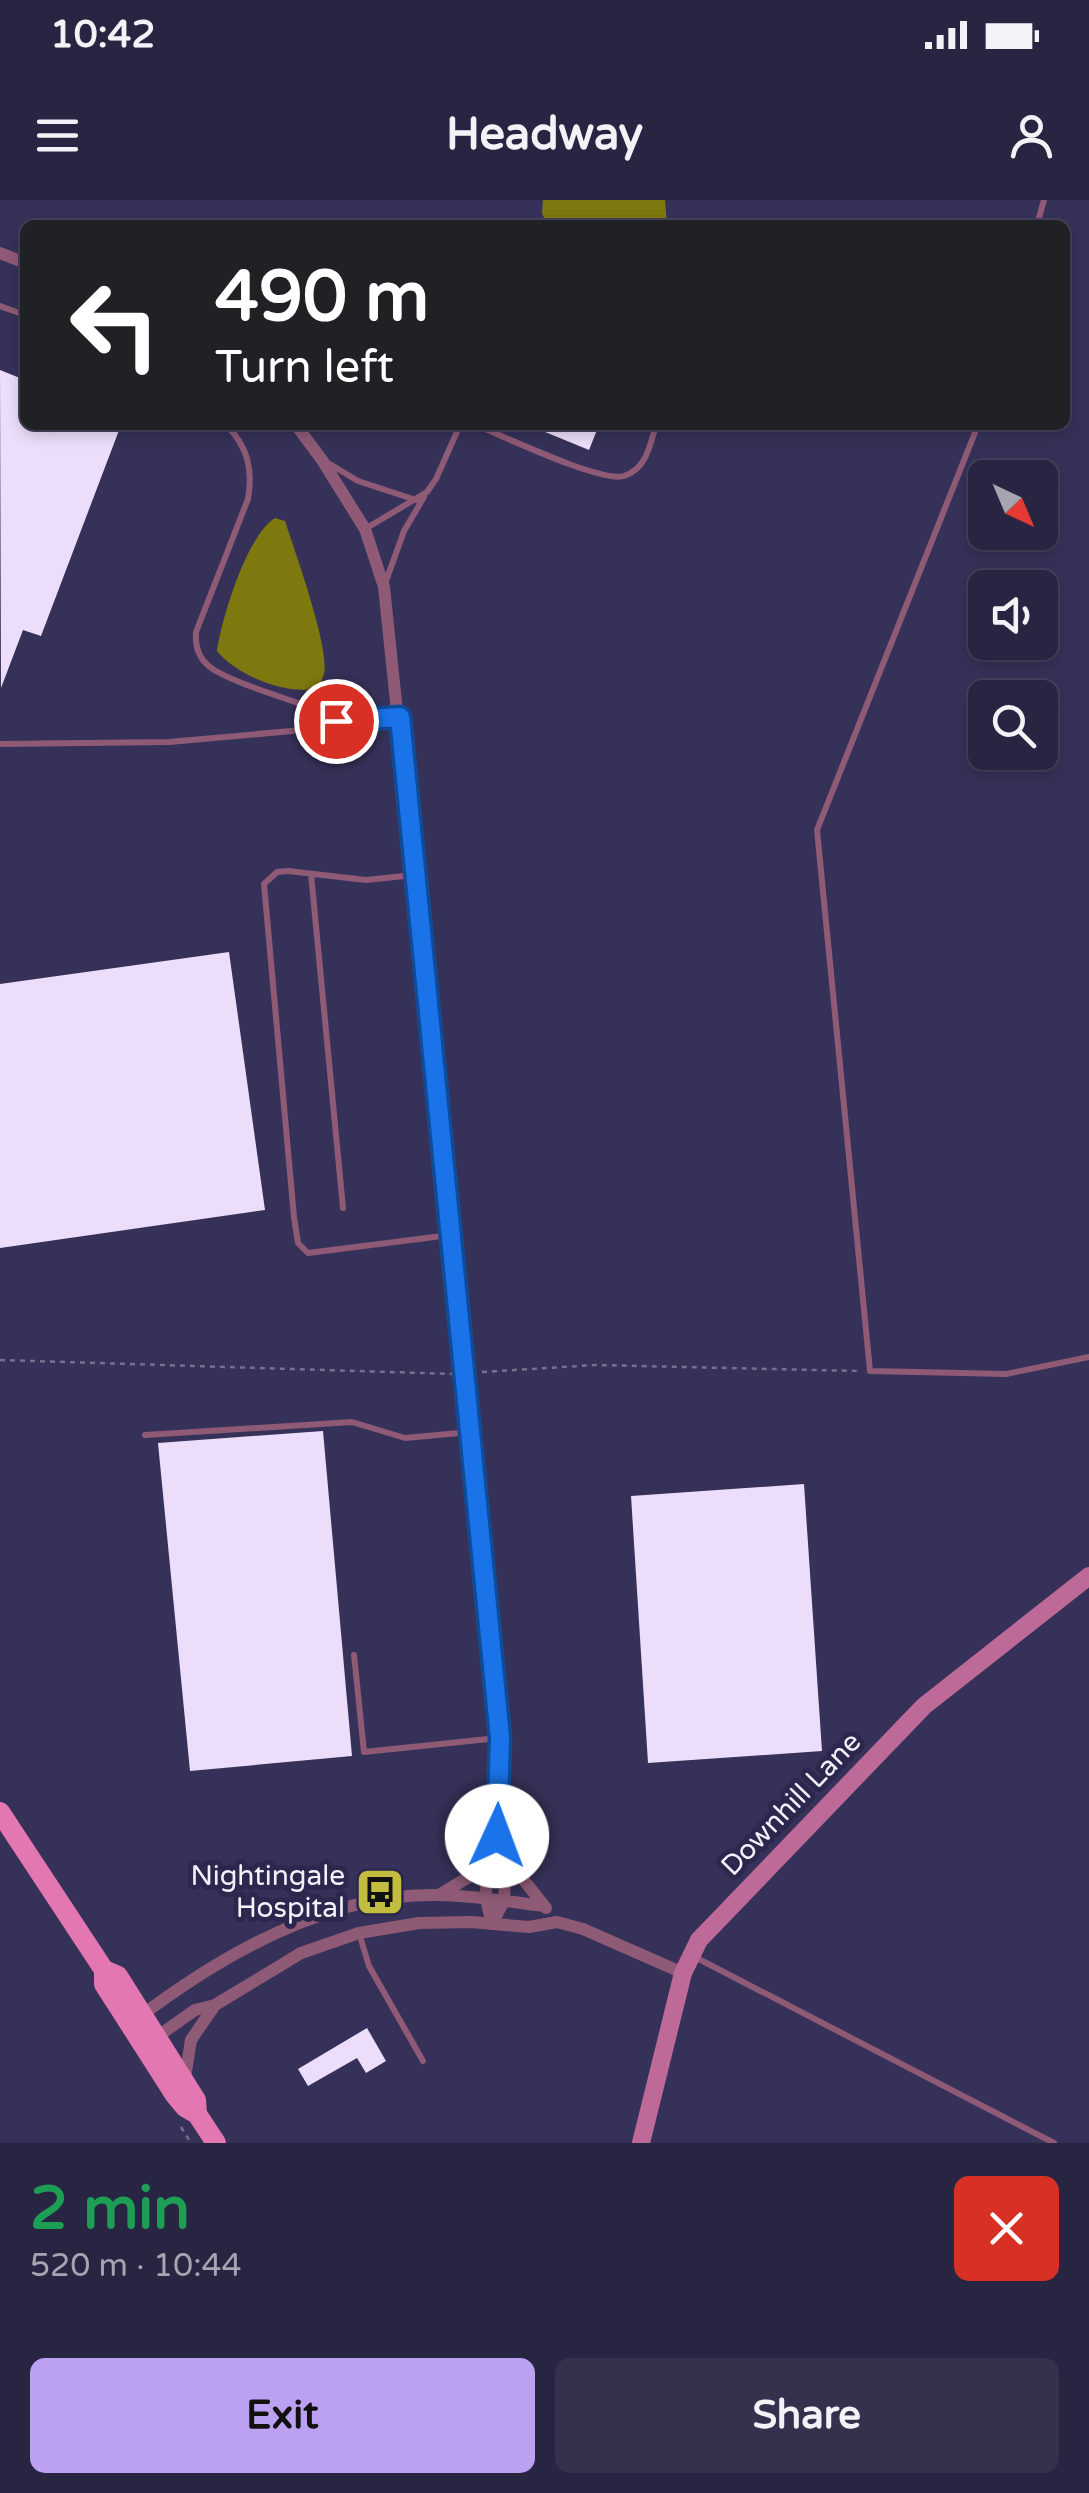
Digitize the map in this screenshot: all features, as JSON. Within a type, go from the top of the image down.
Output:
[{"type":"main road","points":[[0,1812],[104,1970],[118,1976],[136,2020],[196,2100],[197,2114]]},
{"type":"main road","points":[[150,2041],[185,2107],[197,2114],[216,2143]]},
{"type":"street","points":[[300,430],[365,529],[384,588],[472,1432],[500,1738],[497,1836],[487,1857],[468,1878],[439,1894]]},
{"type":"street","name":"Downhill Lane","points":[[641,2143],[688,1964],[699,1940],[924,1706],[1089,1576]]},
{"type":"street","points":[[497,1836],[556,1922]]},
{"type":"street","points":[[492,1924],[504,1901],[506,1854]]},
{"type":"street","points":[[487,1857],[486,1900],[492,1924]]},
{"type":"street","points":[[136,2020],[242,1950],[299,1924],[356,1906],[439,1894],[544,1906]]},
{"type":"street","points":[[150,2041],[194,2010],[215,2004],[300,1953],[359,1934],[420,1923],[529,1927],[556,1922],[688,1964]]},
{"type":"street","points":[[184,2083],[188,2048],[215,2004]]},
{"type":"lane","points":[[230,430],[245,449],[251,480],[248,499],[196,632],[199,654],[216,671],[321,711],[336,721]]},
{"type":"lane","points":[[384,588],[404,531],[436,480],[458,430]]},
{"type":"lane","points":[[488,430],[600,475],[625,476],[645,461],[654,430]]},
{"type":"lane","points":[[976,430],[818,830],[870,1372],[1006,1374],[1089,1356]]},
{"type":"lane","points":[[322,460],[358,482],[416,500]]},
{"type":"lane","points":[[365,529],[427,492]]},
{"type":"lane","points":[[0,744],[204,740],[324,728],[336,721],[400,717]]},
{"type":"lane","points":[[414,875],[366,880],[278,872],[264,884],[298,1243],[308,1253],[450,1234]]},
{"type":"lane","points":[[311,874],[344,1208]]},
{"type":"lane","points":[[145,1434],[352,1422],[404,1438],[472,1432]]},
{"type":"lane","points":[[354,1654],[364,1752],[500,1738]]},
{"type":"lane","points":[[359,1934],[369,1966],[422,2061]]},
{"type":"lane","points":[[688,1964],[1054,2143]]},
{"type":"path","points":[[0,1360],[450,1374]]},
{"type":"path","points":[[484,1372],[596,1366],[870,1372]]},
{"type":"shaded area","points":[[543,200],[665,200],[667,220],[545,220]]},
{"type":"shaded area","points":[[275,518],[285,521],[317,621],[324,675],[317,688],[291,689],[263,682],[236,668],[217,651],[245,559]]},
{"type":"building","points":[[0,370],[20,378],[20,430],[119,430],[41,636],[23,630],[1,688]]},
{"type":"building","points":[[540,430],[597,430],[589,450]]},
{"type":"building","points":[[229,952],[265,1210],[0,1248],[0,984]]},
{"type":"building","points":[[323,1431],[352,1756],[190,1771],[158,1443]]},
{"type":"building","points":[[804,1484],[822,1751],[648,1763],[631,1496]]},
{"type":"building","points":[[367,2028],[386,2061],[366,2073],[357,2058],[308,2086],[298,2069]]},
{"type":"place","name":"Nightingale Hospital","points":[[380,1892]]},
{"type":"route","points":[[336,721],[400,717],[500,1738],[497,1836]]}]
